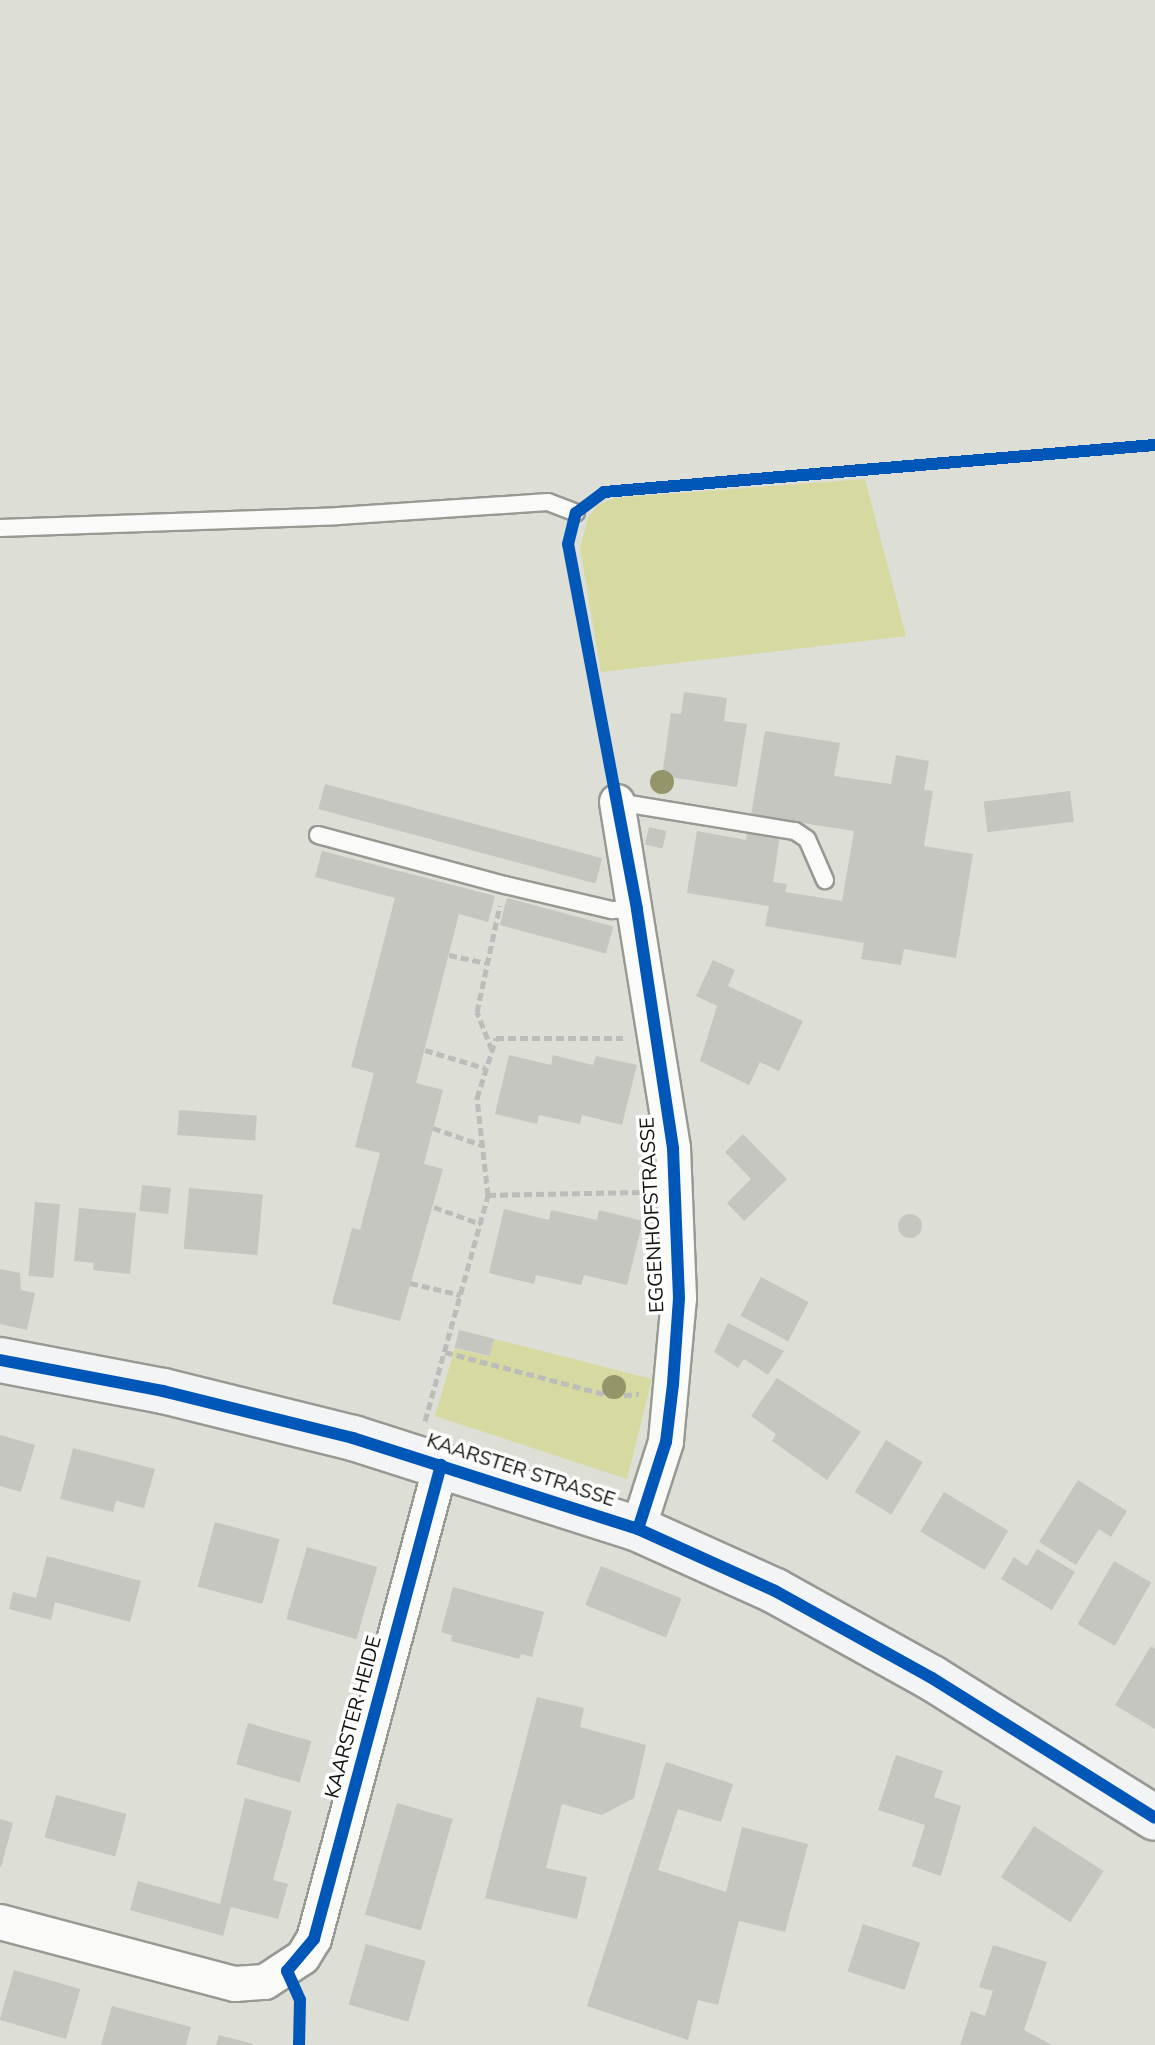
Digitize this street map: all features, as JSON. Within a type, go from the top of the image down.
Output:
[{"type":"main road","name":"KAARSTER STRASSE","points":[[0,1360],[163,1391],[428,1461],[638,1529],[775,1591],[919,1670],[1155,1818]]},
{"type":"street","name":"EGGENHOFSTRASSE","points":[[617,802],[657,1038],[675,1191],[679,1298],[666,1442],[638,1529]]},
{"type":"street","name":"KAARSTER HEIDE","points":[[0,1922],[235,1984],[265,1982],[303,1957],[314,1939],[428,1461]]},
{"type":"lane","points":[[0,528],[338,516],[548,502],[576,513]]},
{"type":"lane","points":[[617,802],[795,831],[807,839],[825,880]]},
{"type":"lane","points":[[318,835],[612,910],[637,909]]},
{"type":"path","points":[[492,1050],[477,1012],[505,885]]},
{"type":"path","points":[[449,955],[486,963]]},
{"type":"path","points":[[428,1461],[445,1352],[488,1195],[477,1098],[496,1038],[657,1038]]},
{"type":"path","points":[[425,1050],[485,1068]]},
{"type":"path","points":[[433,1128],[482,1145]]},
{"type":"path","points":[[488,1195],[675,1191]]},
{"type":"path","points":[[434,1207],[481,1224]]},
{"type":"path","points":[[410,1283],[461,1295]]},
{"type":"path","points":[[445,1352],[612,1396],[649,1393],[671,1399]]},
{"type":"green space","points":[[865,479],[906,636],[601,672],[580,548],[588,518],[598,505],[614,498]]},
{"type":"green space","points":[[494,1339],[652,1379],[627,1479],[435,1416],[455,1348],[489,1357]]},
{"type":"building","points":[[684,692],[727,698],[724,721],[747,724],[737,787],[662,776],[671,713],[681,714]]},
{"type":"building","points":[[765,731],[840,743],[834,776],[891,784],[896,755],[929,761],[924,790],[933,791],[924,846],[973,854],[956,958],[904,949],[901,965],[861,959],[864,943],[765,926],[769,906],[687,893],[697,831],[746,840],[748,829],[780,835],[773,882],[787,884],[785,892],[842,901],[854,831],[751,815]]},
{"type":"building","points":[[325,784],[602,858],[595,883],[318,809]]},
{"type":"building","points":[[1070,791],[1074,822],[987,832],[984,802]]},
{"type":"building","points":[[649,827],[667,831],[662,849],[645,845]]},
{"type":"building","points":[[322,851],[495,896],[488,922],[459,914],[416,1083],[443,1090],[424,1164],[443,1169],[400,1321],[332,1304],[352,1228],[360,1230],[380,1153],[355,1147],[374,1073],[351,1067],[395,898],[315,877]]},
{"type":"building","points":[[507,898],[613,926],[606,954],[500,925]]},
{"type":"building","points":[[713,960],[735,970],[728,986],[803,1021],[779,1071],[760,1062],[749,1085],[700,1061],[717,1006],[696,996]]},
{"type":"building","points":[[509,1055],[551,1065],[553,1055],[593,1065],[596,1056],[637,1065],[622,1125],[582,1115],[580,1124],[539,1115],[537,1124],[495,1114]]},
{"type":"building","points":[[179,1110],[257,1115],[255,1140],[177,1135]]},
{"type":"building","points":[[743,1134],[787,1179],[744,1221],[727,1203],[751,1179],[725,1152]]},
{"type":"building","points":[[142,1185],[171,1188],[168,1214],[139,1211]]},
{"type":"building","points":[[189,1188],[263,1194],[257,1255],[184,1249]]},
{"type":"building","points":[[35,1202],[60,1204],[53,1278],[29,1276]]},
{"type":"building","points":[[79,1208],[136,1213],[130,1274],[93,1270],[94,1263],[74,1261]]},
{"type":"building","points":[[504,1209],[549,1220],[551,1210],[597,1220],[599,1210],[643,1221],[627,1285],[584,1275],[581,1285],[536,1275],[534,1284],[489,1273]]},
{"type":"building","points":[[910,1214],[919,1217],[922,1226],[919,1235],[910,1238],[901,1235],[898,1226],[901,1217]]},
{"type":"building","points":[[0,1269],[20,1273],[21,1290],[35,1293],[27,1330],[0,1324]]},
{"type":"building","points":[[761,1277],[809,1302],[788,1341],[740,1316]]},
{"type":"building","points":[[728,1323],[784,1351],[768,1375],[744,1359],[738,1368],[714,1352]]},
{"type":"building","points":[[459,1330],[494,1339],[490,1356],[455,1347]]},
{"type":"building","points":[[777,1378],[861,1432],[827,1480],[772,1441],[776,1434],[751,1416]]},
{"type":"building","points":[[0,1435],[35,1445],[21,1492],[0,1486]]},
{"type":"building","points":[[886,1440],[923,1462],[891,1514],[855,1492]]},
{"type":"building","points":[[73,1448],[155,1469],[144,1508],[116,1501],[113,1512],[60,1499]]},
{"type":"building","points":[[1078,1480],[1127,1511],[1111,1537],[1099,1529],[1076,1565],[1039,1542]]},
{"type":"building","points":[[944,1492],[1008,1531],[985,1570],[920,1531]]},
{"type":"building","points":[[215,1522],[280,1539],[262,1604],[198,1587]]},
{"type":"building","points":[[307,1547],[377,1567],[356,1639],[286,1619]]},
{"type":"building","points":[[1037,1549],[1075,1572],[1052,1610],[1001,1579],[1014,1557],[1027,1566]]},
{"type":"building","points":[[47,1556],[141,1581],[130,1622],[55,1602],[51,1620],[9,1609],[13,1592],[36,1598]]},
{"type":"building","points":[[1114,1561],[1151,1582],[1115,1646],[1078,1624]]},
{"type":"building","points":[[601,1566],[682,1599],[666,1638],[585,1605]]},
{"type":"building","points":[[453,1587],[544,1612],[532,1657],[521,1654],[519,1659],[451,1641],[452,1635],[441,1632]]},
{"type":"building","points":[[1151,1646],[1155,1649],[1155,1729],[1115,1705]]},
{"type":"building","points":[[537,1697],[584,1708],[580,1727],[646,1745],[634,1798],[602,1815],[562,1804],[546,1868],[587,1877],[577,1919],[485,1898]]},
{"type":"building","points":[[248,1723],[311,1741],[300,1783],[236,1764]]},
{"type":"building","points":[[896,1755],[943,1771],[934,1797],[961,1806],[941,1876],[912,1866],[925,1825],[878,1810]]},
{"type":"building","points":[[666,1762],[733,1784],[721,1822],[678,1809],[658,1870],[726,1892],[742,1827],[808,1844],[785,1932],[739,1921],[718,2005],[698,2000],[688,2040],[587,2006]]},
{"type":"building","points":[[56,1795],[127,1814],[115,1856],[45,1838]]},
{"type":"building","points":[[245,1798],[292,1811],[273,1880],[288,1884],[278,1919],[231,1907],[223,1936],[130,1910],[138,1881],[220,1904]]},
{"type":"building","points":[[397,1803],[453,1819],[421,1930],[365,1915]]},
{"type":"building","points":[[0,1819],[13,1823],[1,1867],[0,1867]]},
{"type":"building","points":[[1034,1826],[1104,1871],[1070,1922],[1001,1877]]},
{"type":"building","points":[[863,1924],[920,1943],[905,1990],[848,1972]]},
{"type":"building","points":[[366,1944],[426,1961],[408,2022],[349,2005]]},
{"type":"building","points":[[993,1945],[1047,1962],[1024,2030],[1052,2045],[960,2045],[971,2011],[985,2016],[993,1991],[979,1987]]},
{"type":"building","points":[[14,1970],[80,1989],[66,2039],[0,2020]]},
{"type":"building","points":[[112,2006],[191,2027],[186,2045],[101,2045]]},
{"type":"building","points":[[219,2035],[253,2044],[253,2045],[216,2045]]},
{"type":"cycle path","points":[[638,1529],[666,1442],[673,1384],[679,1298],[673,1148],[637,909],[568,544],[576,513],[604,492],[1155,445]]},
{"type":"cycle path","points":[[0,1360],[163,1391],[353,1438],[638,1529],[775,1591],[932,1678],[1155,1818]]},
{"type":"cycle path","points":[[299,2045],[300,2000],[287,1971],[314,1939],[441,1465]]}]
